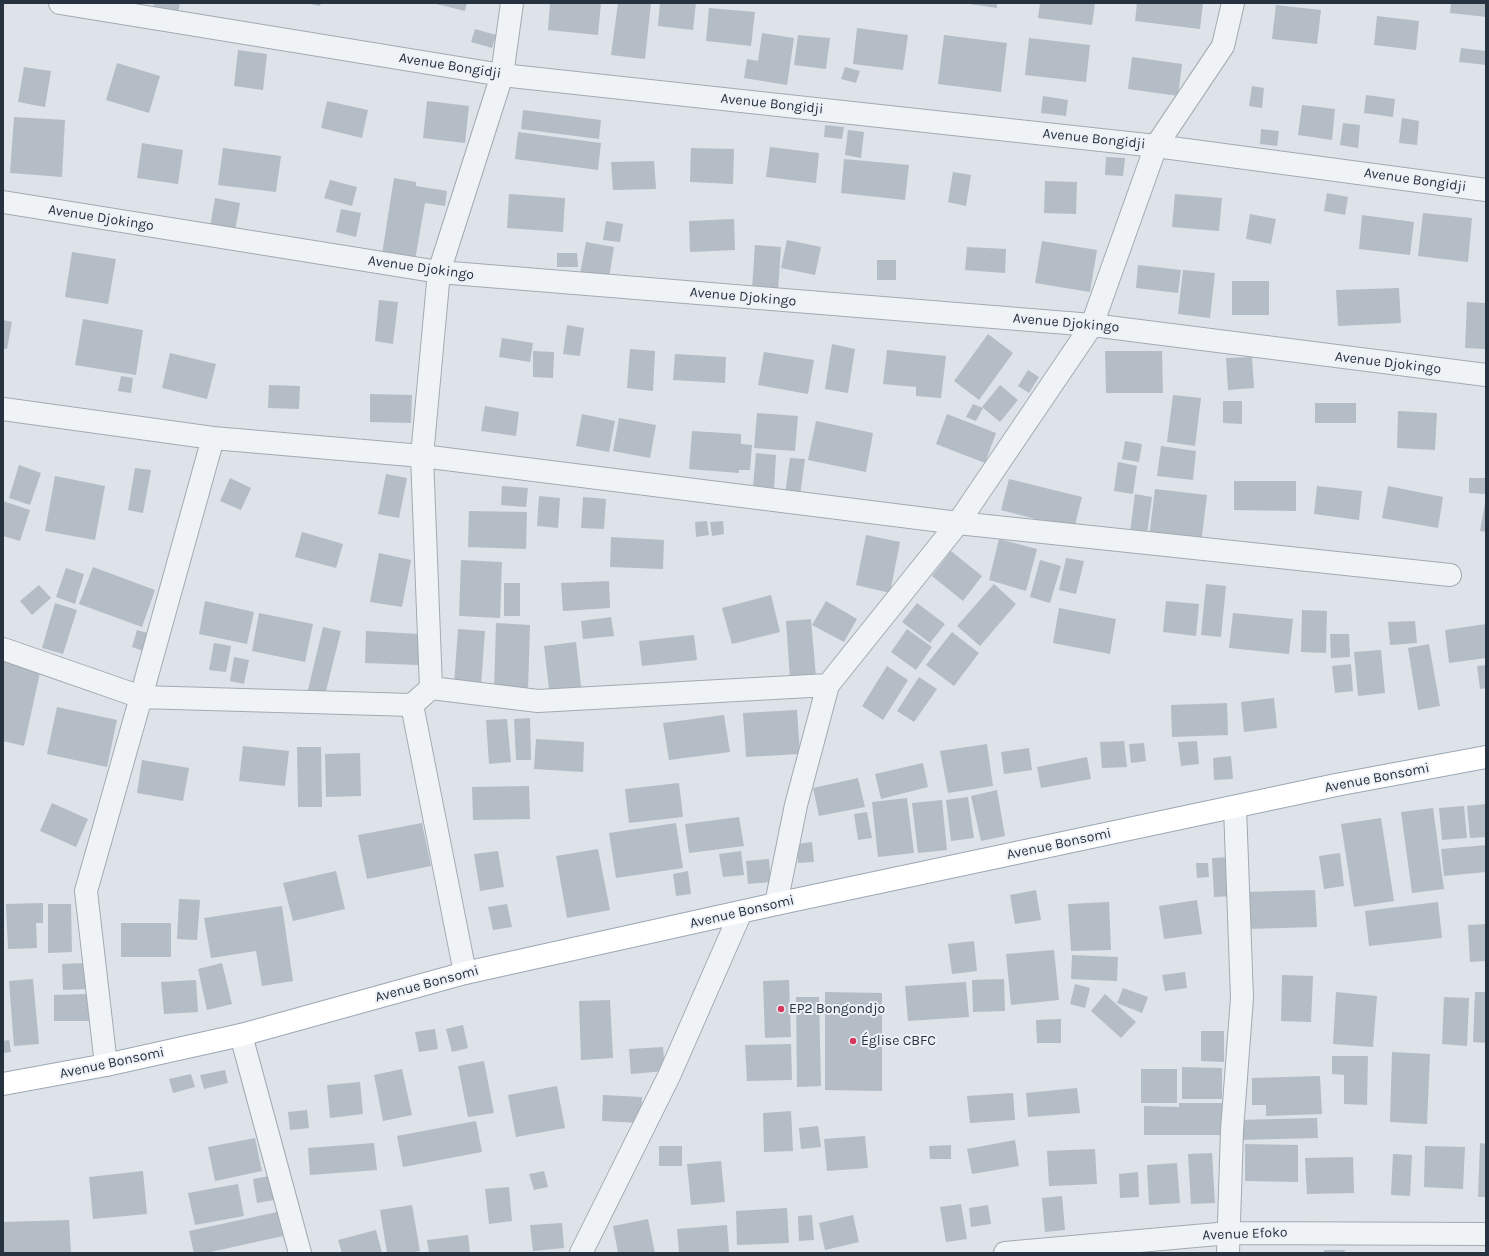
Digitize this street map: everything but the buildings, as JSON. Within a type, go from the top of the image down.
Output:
[{"type":"main road","name":"Avenue Bonsomi","points":[[3,1084],[106,1065],[241,1035],[464,974],[776,904],[1336,786],[1486,757]]},
{"type":"street","name":"Avenue Bongidji","points":[[60,3],[502,74],[1156,146],[1486,190]]},
{"type":"street","points":[[431,688],[422,456],[439,272],[502,74],[512,3]]},
{"type":"street","points":[[776,904],[796,805],[828,685],[958,523],[1092,325],[1156,146],[1223,46],[1233,3]]},
{"type":"street","name":"Avenue Djokingo","points":[[3,202],[439,272],[1092,325],[1486,375]]},
{"type":"street","points":[[3,409],[213,438],[422,456],[958,523],[1450,575]]},
{"type":"street","points":[[106,1065],[86,891],[142,697],[213,438]]},
{"type":"street","points":[[3,649],[142,697],[412,705],[431,688],[538,702],[828,685]]},
{"type":"street","points":[[412,705],[464,974]]},
{"type":"street","points":[[1228,1243],[1232,1130],[1242,998],[1235,807]]},
{"type":"street","points":[[581,1253],[669,1076],[741,912]]},
{"type":"street","points":[[241,1035],[300,1253]]},
{"type":"street","name":"Avenue Efoko","points":[[1005,1253],[1486,1234]]},
{"type":"place","name":"EP2 Bongondjo","points":[[781,1009]]},
{"type":"place","name":"Église CBFC","points":[[853,1041]]}]
